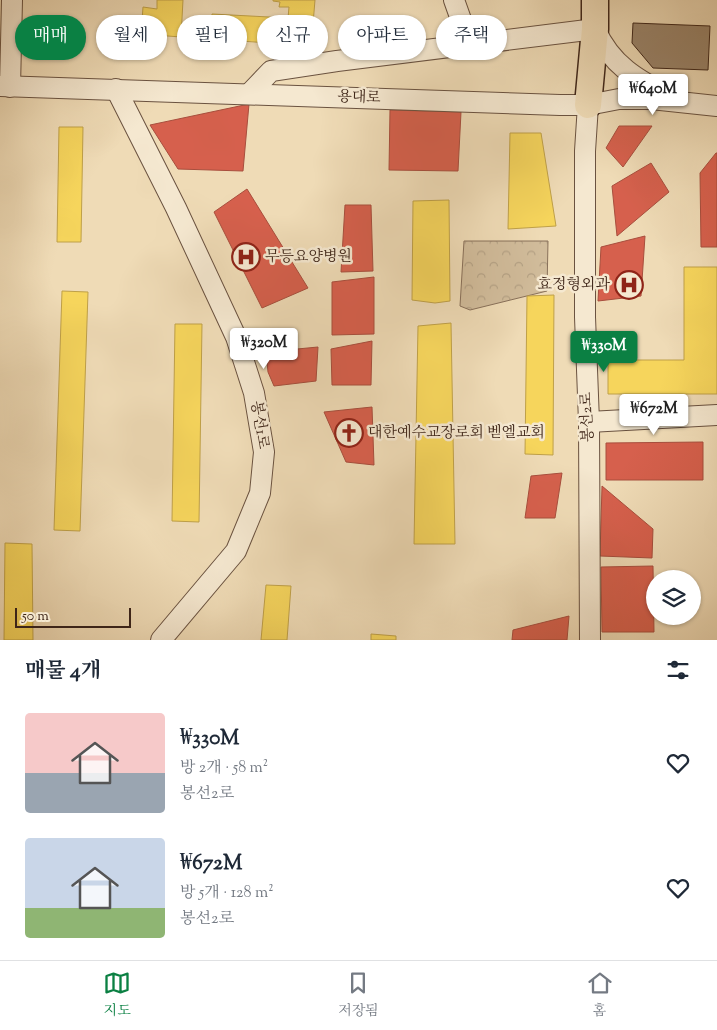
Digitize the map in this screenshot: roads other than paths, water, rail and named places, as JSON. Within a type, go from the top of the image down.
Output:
[{"type":"main road","points":[[588,105],[595,29],[595,0]]},
{"type":"street","points":[[5,86],[12,0]]},
{"type":"street","points":[[454,0],[459,15]]},
{"type":"street","points":[[507,40],[595,29],[602,44],[626,71],[645,84],[679,102]]},
{"type":"street","points":[[249,94],[271,71],[436,49]]},
{"type":"street","name":"용대로","points":[[5,86],[588,105],[619,99],[651,98],[717,106]]},
{"type":"street","name":"봉선1로","points":[[116,89],[184,224],[236,337],[254,393],[264,452],[260,492],[236,551],[160,640]]},
{"type":"street","name":"봉선2로","points":[[588,105],[585,151],[585,317],[589,422],[590,640]]},
{"type":"street","points":[[589,422],[717,416]]},
{"type":"place","name":"무등요양병원","points":[[246,257]]},
{"type":"place","name":"효정형외과","points":[[629,285]]},
{"type":"place","name":"대한예수교장로회 벧엘교회","points":[[349,433]]}]
